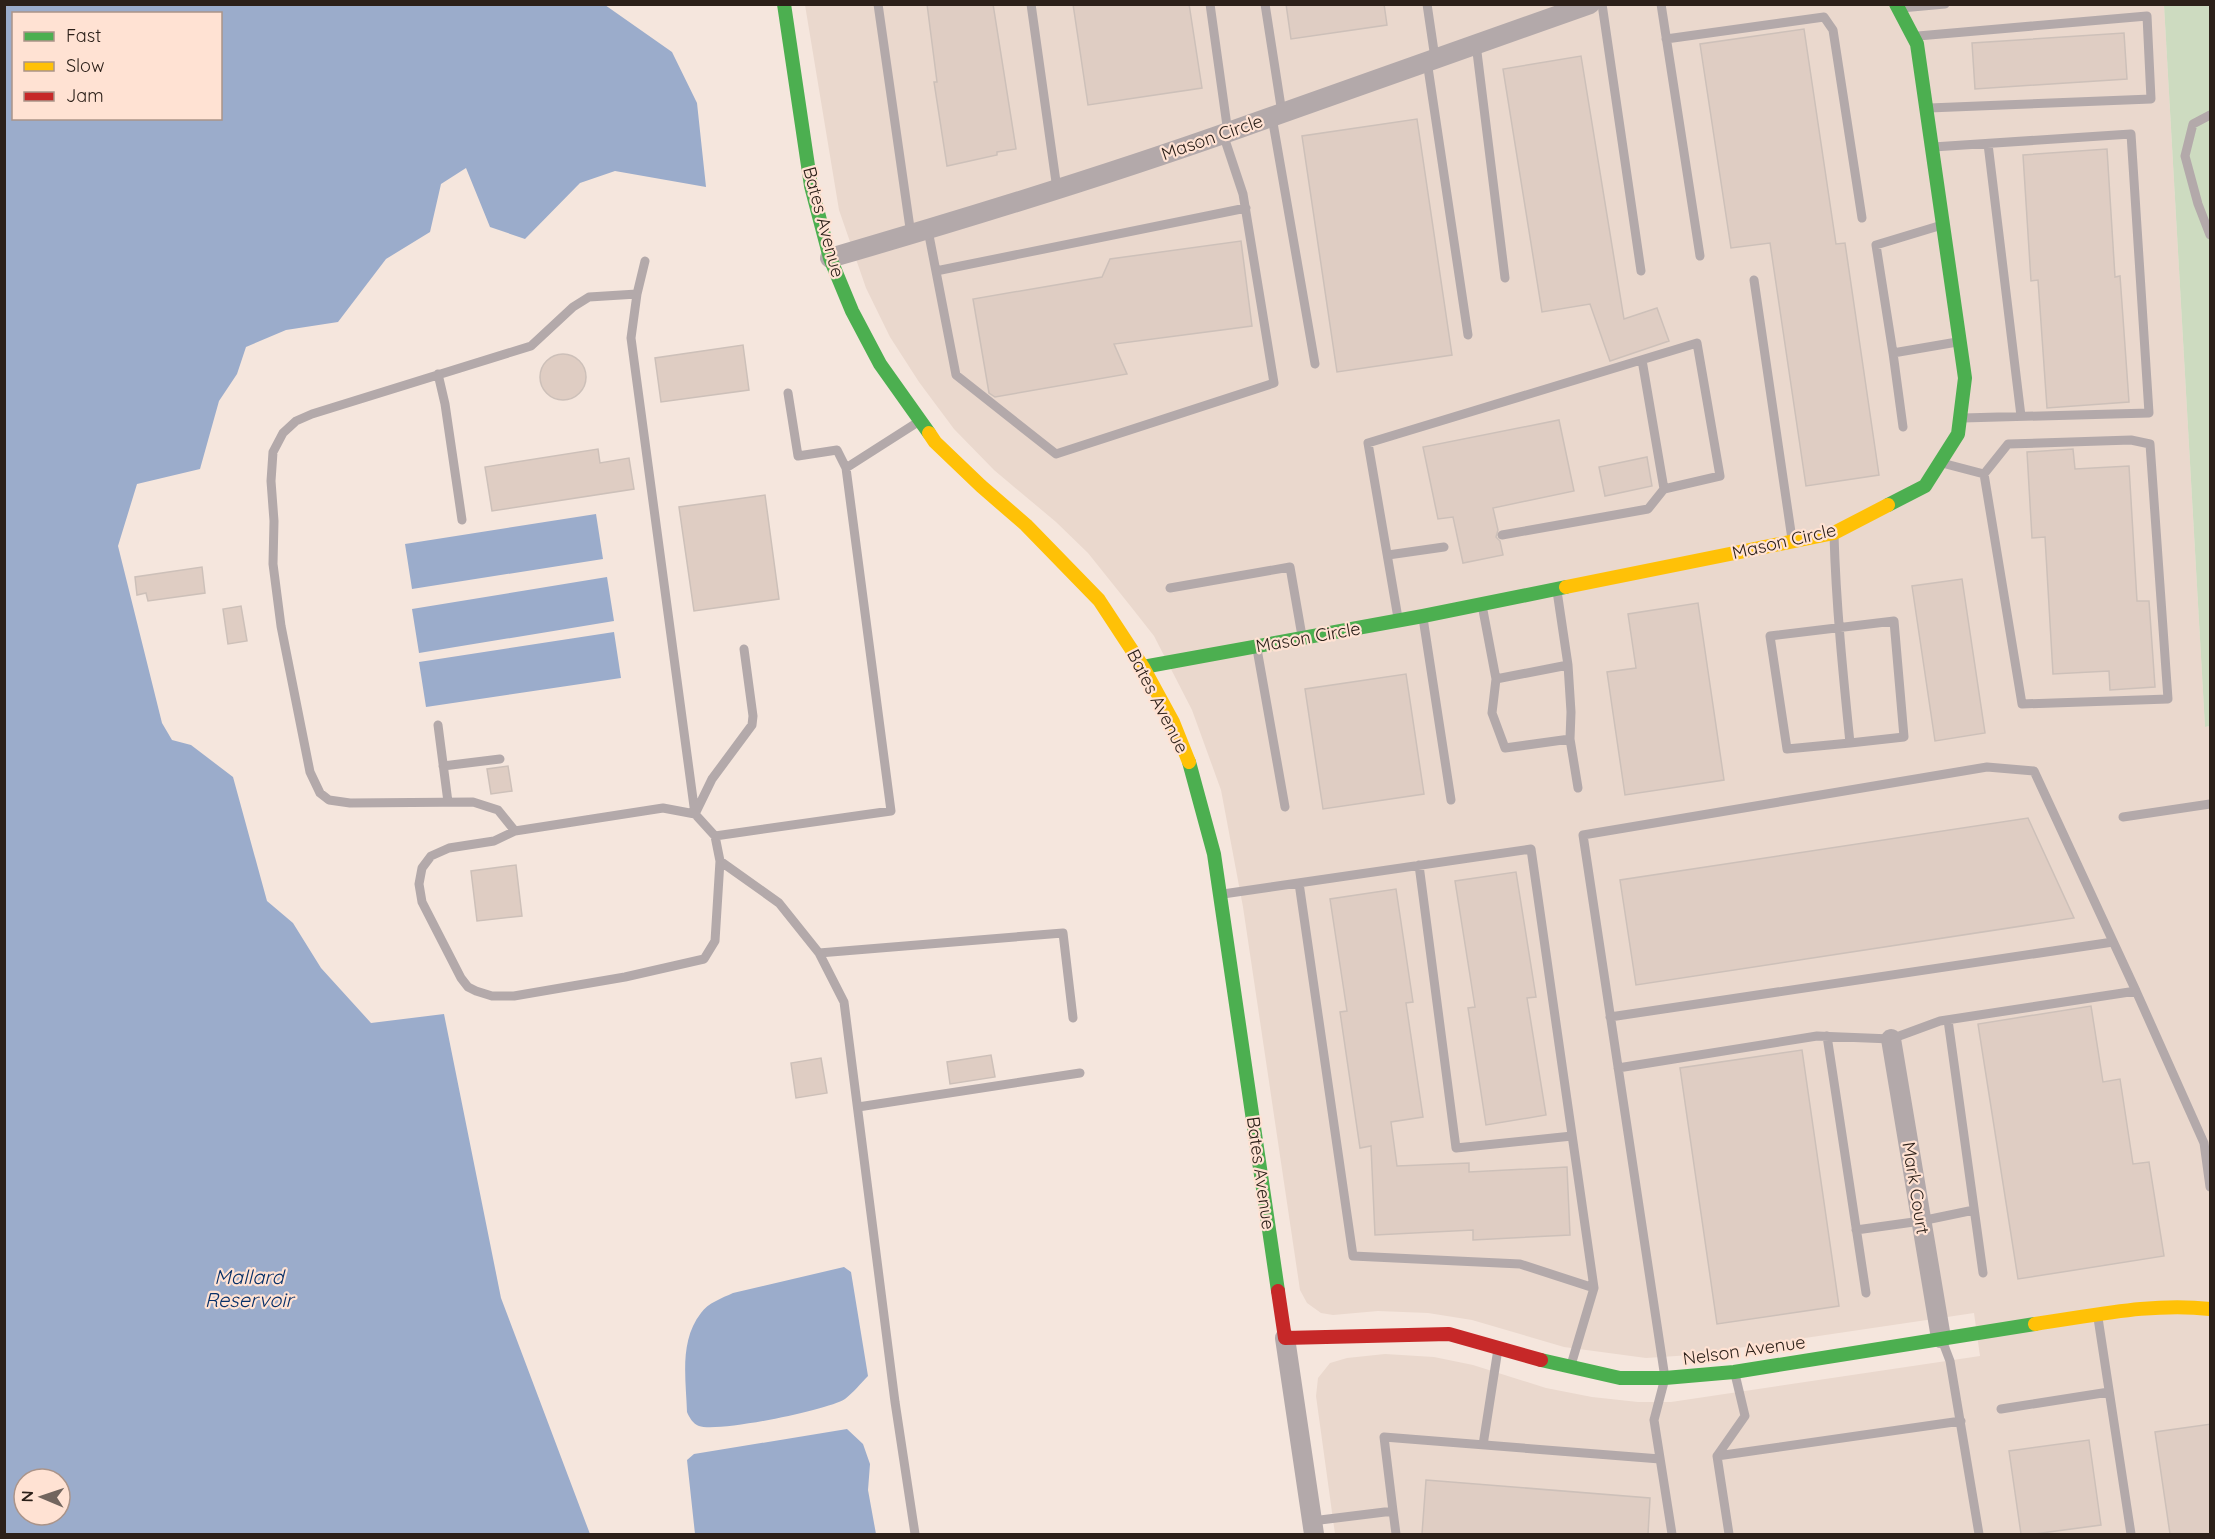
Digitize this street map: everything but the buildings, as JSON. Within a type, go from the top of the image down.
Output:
[{"type":"street","name":"Bates Avenue","points":[[784,4],[811,186],[830,258],[852,311],[880,364],[935,442],[1033,533],[1100,600],[1143,667],[1173,722],[1193,772],[1214,854],[1313,1528]]},
{"type":"street","name":"Mason Circle","points":[[830,258],[1057,190],[1226,133],[1590,4]]},
{"type":"street","name":"Mason Circle","points":[[1143,667],[1423,616],[1834,533],[1925,486],[1958,434],[1965,378],[1917,44],[1897,6]]},
{"type":"street","name":"Mark Court","points":[[1891,1039],[1941,1338]]},
{"type":"street","name":"Nelson Avenue","points":[[1285,1338],[1449,1334],[1570,1368],[1620,1378],[1665,1378],[1734,1372],[2097,1315],[2184,1306],[2211,1309]]},
{"type":"lane","points":[[878,4],[920,232],[936,271],[956,375],[1056,454],[1274,383],[1244,194],[1226,133],[1210,4]]},
{"type":"lane","points":[[1030,4],[1057,190]]},
{"type":"lane","points":[[1266,4],[1277,115],[1315,364]]},
{"type":"lane","points":[[1427,4],[1431,59],[1468,335]]},
{"type":"lane","points":[[1602,4],[1641,271]]},
{"type":"lane","points":[[1661,4],[1700,256]]},
{"type":"lane","points":[[1897,6],[1945,4]]},
{"type":"lane","points":[[1914,37],[2146,16],[2151,99],[1926,108]]},
{"type":"lane","points":[[1666,39],[1824,17],[1833,30],[1862,218]]},
{"type":"lane","points":[[1476,44],[1505,278]]},
{"type":"lane","points":[[2211,116],[2193,124],[2185,156],[2198,204],[2211,235]]},
{"type":"lane","points":[[1932,148],[2131,135],[2149,413],[1960,418]]},
{"type":"lane","points":[[1989,144],[2021,416]]},
{"type":"lane","points":[[936,271],[1246,208]]},
{"type":"lane","points":[[1903,427],[1876,245],[1943,225]]},
{"type":"lane","points":[[645,261],[637,294],[631,338],[695,814],[715,836],[720,861],[715,941],[704,959],[625,977],[514,996],[492,996],[468,987],[461,978],[422,902],[419,884],[422,868],[431,856],[449,848],[494,841],[515,831],[663,808],[695,814]]},
{"type":"lane","points":[[1754,280],[1792,541]]},
{"type":"lane","points":[[515,831],[498,810],[472,802],[338,802],[329,800],[320,793],[310,772],[281,626],[273,564],[274,521],[271,481],[273,452],[283,433],[296,421],[312,414],[531,346],[573,307],[589,297],[637,294]]},
{"type":"lane","points":[[1893,353],[1959,342]]},
{"type":"lane","points":[[1399,620],[1368,443],[1698,343],[1720,476],[1664,489],[1648,508],[1502,535]]},
{"type":"lane","points":[[1642,360],[1664,489]]},
{"type":"lane","points":[[438,374],[445,404],[462,520]]},
{"type":"lane","points":[[715,836],[891,810],[846,468],[837,450],[798,456],[788,393]]},
{"type":"lane","points":[[846,468],[920,420]]},
{"type":"lane","points":[[2130,440],[2150,444],[2168,699],[2022,704],[1984,474],[2008,444],[2130,440]]},
{"type":"lane","points":[[1940,463],[1984,474]]},
{"type":"lane","points":[[1834,533],[1839,628],[1850,743]]},
{"type":"lane","points":[[1388,555],[1444,547]]},
{"type":"lane","points":[[1170,588],[1290,567],[1302,639]]},
{"type":"lane","points":[[1557,589],[1568,665],[1570,739],[1578,788]]},
{"type":"lane","points":[[1481,604],[1496,679],[1492,713],[1505,748],[1570,739]]},
{"type":"lane","points":[[1423,616],[1450,800]]},
{"type":"lane","points":[[1893,621],[1904,737],[1787,749],[1770,636],[1839,628],[1893,621]]},
{"type":"lane","points":[[1257,647],[1285,807]]},
{"type":"lane","points":[[695,814],[712,779],[752,725],[753,716],[744,650]]},
{"type":"lane","points":[[1496,679],[1568,665]]},
{"type":"lane","points":[[438,725],[448,802]]},
{"type":"lane","points":[[443,766],[500,759]]},
{"type":"lane","points":[[1672,1534],[1654,1420],[1665,1378],[1584,835],[1987,766],[2034,771],[2204,1143],[2211,1187]]},
{"type":"lane","points":[[2124,818],[2211,804]]},
{"type":"lane","points":[[1220,894],[1531,849],[1594,1288],[1570,1368]]},
{"type":"lane","points":[[720,861],[779,903],[819,953],[844,1002],[895,1402],[915,1534]]},
{"type":"lane","points":[[1419,865],[1456,1148],[1572,1136]]},
{"type":"lane","points":[[1299,883],[1353,1256],[1520,1264],[1594,1288]]},
{"type":"lane","points":[[819,953],[1063,933],[1073,1018]]},
{"type":"lane","points":[[1610,1017],[2113,942]]},
{"type":"lane","points":[[1618,1068],[1817,1036],[1891,1039],[1940,1021],[2136,991]]},
{"type":"lane","points":[[1948,1020],[1983,1273]]},
{"type":"lane","points":[[1827,1036],[1866,1293]]},
{"type":"lane","points":[[858,1107],[1080,1073]]},
{"type":"lane","points":[[1856,1230],[1921,1221],[1974,1210]]},
{"type":"lane","points":[[2097,1315],[2131,1534]]},
{"type":"lane","points":[[1941,1338],[1950,1361],[1979,1534]]},
{"type":"lane","points":[[1483,1445],[1498,1347]]},
{"type":"lane","points":[[1729,1534],[1717,1456],[1745,1416],[1734,1372]]},
{"type":"lane","points":[[2001,1409],[2109,1392]]},
{"type":"lane","points":[[1717,1456],[1961,1421]]},
{"type":"lane","points":[[1396,1534],[1384,1437],[1660,1459]]},
{"type":"lane","points":[[1313,1528],[1393,1511]]},
{"type":"shaded area","points":[[805,5],[2164,5],[2205,727],[2210,726],[2210,1534],[1335,1534],[1316,1396],[1318,1378],[1330,1363],[1347,1358],[1385,1354],[1434,1357],[1473,1365],[1546,1388],[1592,1397],[1638,1402],[1671,1402],[1980,1356],[1974,1313],[1691,1355],[1646,1358],[1564,1347],[1472,1320],[1428,1313],[1378,1311],[1333,1315],[1321,1313],[1307,1303],[1300,1290],[1243,907],[1221,790],[1192,710],[1154,636],[1088,553],[1056,522],[994,470],[954,429],[919,382],[890,337],[866,288],[839,210]]},
{"type":"green space","points":[[2164,5],[2210,5],[2210,726],[2205,727]]},
{"type":"water","name":"Mallard Reservoir","points":[[5,4],[605,5],[672,52],[697,103],[706,187],[615,171],[580,183],[525,239],[490,227],[466,168],[441,184],[430,232],[386,259],[338,322],[286,330],[246,347],[237,374],[219,401],[200,469],[137,484],[118,546],[162,723],[172,740],[191,745],[233,777],[267,901],[293,923],[321,968],[371,1023],[444,1014],[501,1298],[590,1534],[5,1534]]},
{"type":"water","points":[[596,514],[603,559],[412,589],[405,544]]},
{"type":"water","points":[[607,577],[614,621],[419,653],[412,609]]},
{"type":"water","points":[[614,632],[621,678],[426,707],[419,662]]},
{"type":"water","points":[[844,1267],[851,1272],[868,1376],[854,1391],[835,1404],[772,1419],[710,1427],[699,1426],[693,1422],[687,1412],[685,1361],[689,1336],[704,1309],[733,1293]]},
{"type":"water","points":[[847,1429],[863,1444],[870,1464],[868,1490],[876,1534],[695,1534],[687,1460],[694,1454]]},
{"type":"traffic: fast","points":[[784,4],[811,186],[830,258],[852,311],[880,364],[929,433]]},
{"type":"traffic: fast","points":[[1888,505],[1925,486],[1958,434],[1965,378],[1917,44],[1896,4]]},
{"type":"traffic: fast","points":[[1143,667],[1423,616],[1566,587]]},
{"type":"traffic: fast","points":[[1189,762],[1214,854],[1278,1291]]},
{"type":"traffic: fast","points":[[1541,1360],[1620,1378],[1665,1378],[1734,1372],[2035,1324]]},
{"type":"traffic: slow","points":[[929,433],[935,442],[981,486],[1026,525],[1099,600],[1143,667],[1173,722],[1189,762]]},
{"type":"traffic: slow","points":[[1566,587],[1834,533],[1888,505]]},
{"type":"traffic: slow","points":[[2035,1324],[2167,1307],[2210,1309]]},
{"type":"traffic: jam","points":[[1278,1291],[1285,1338],[1449,1334],[1541,1360]]}]
